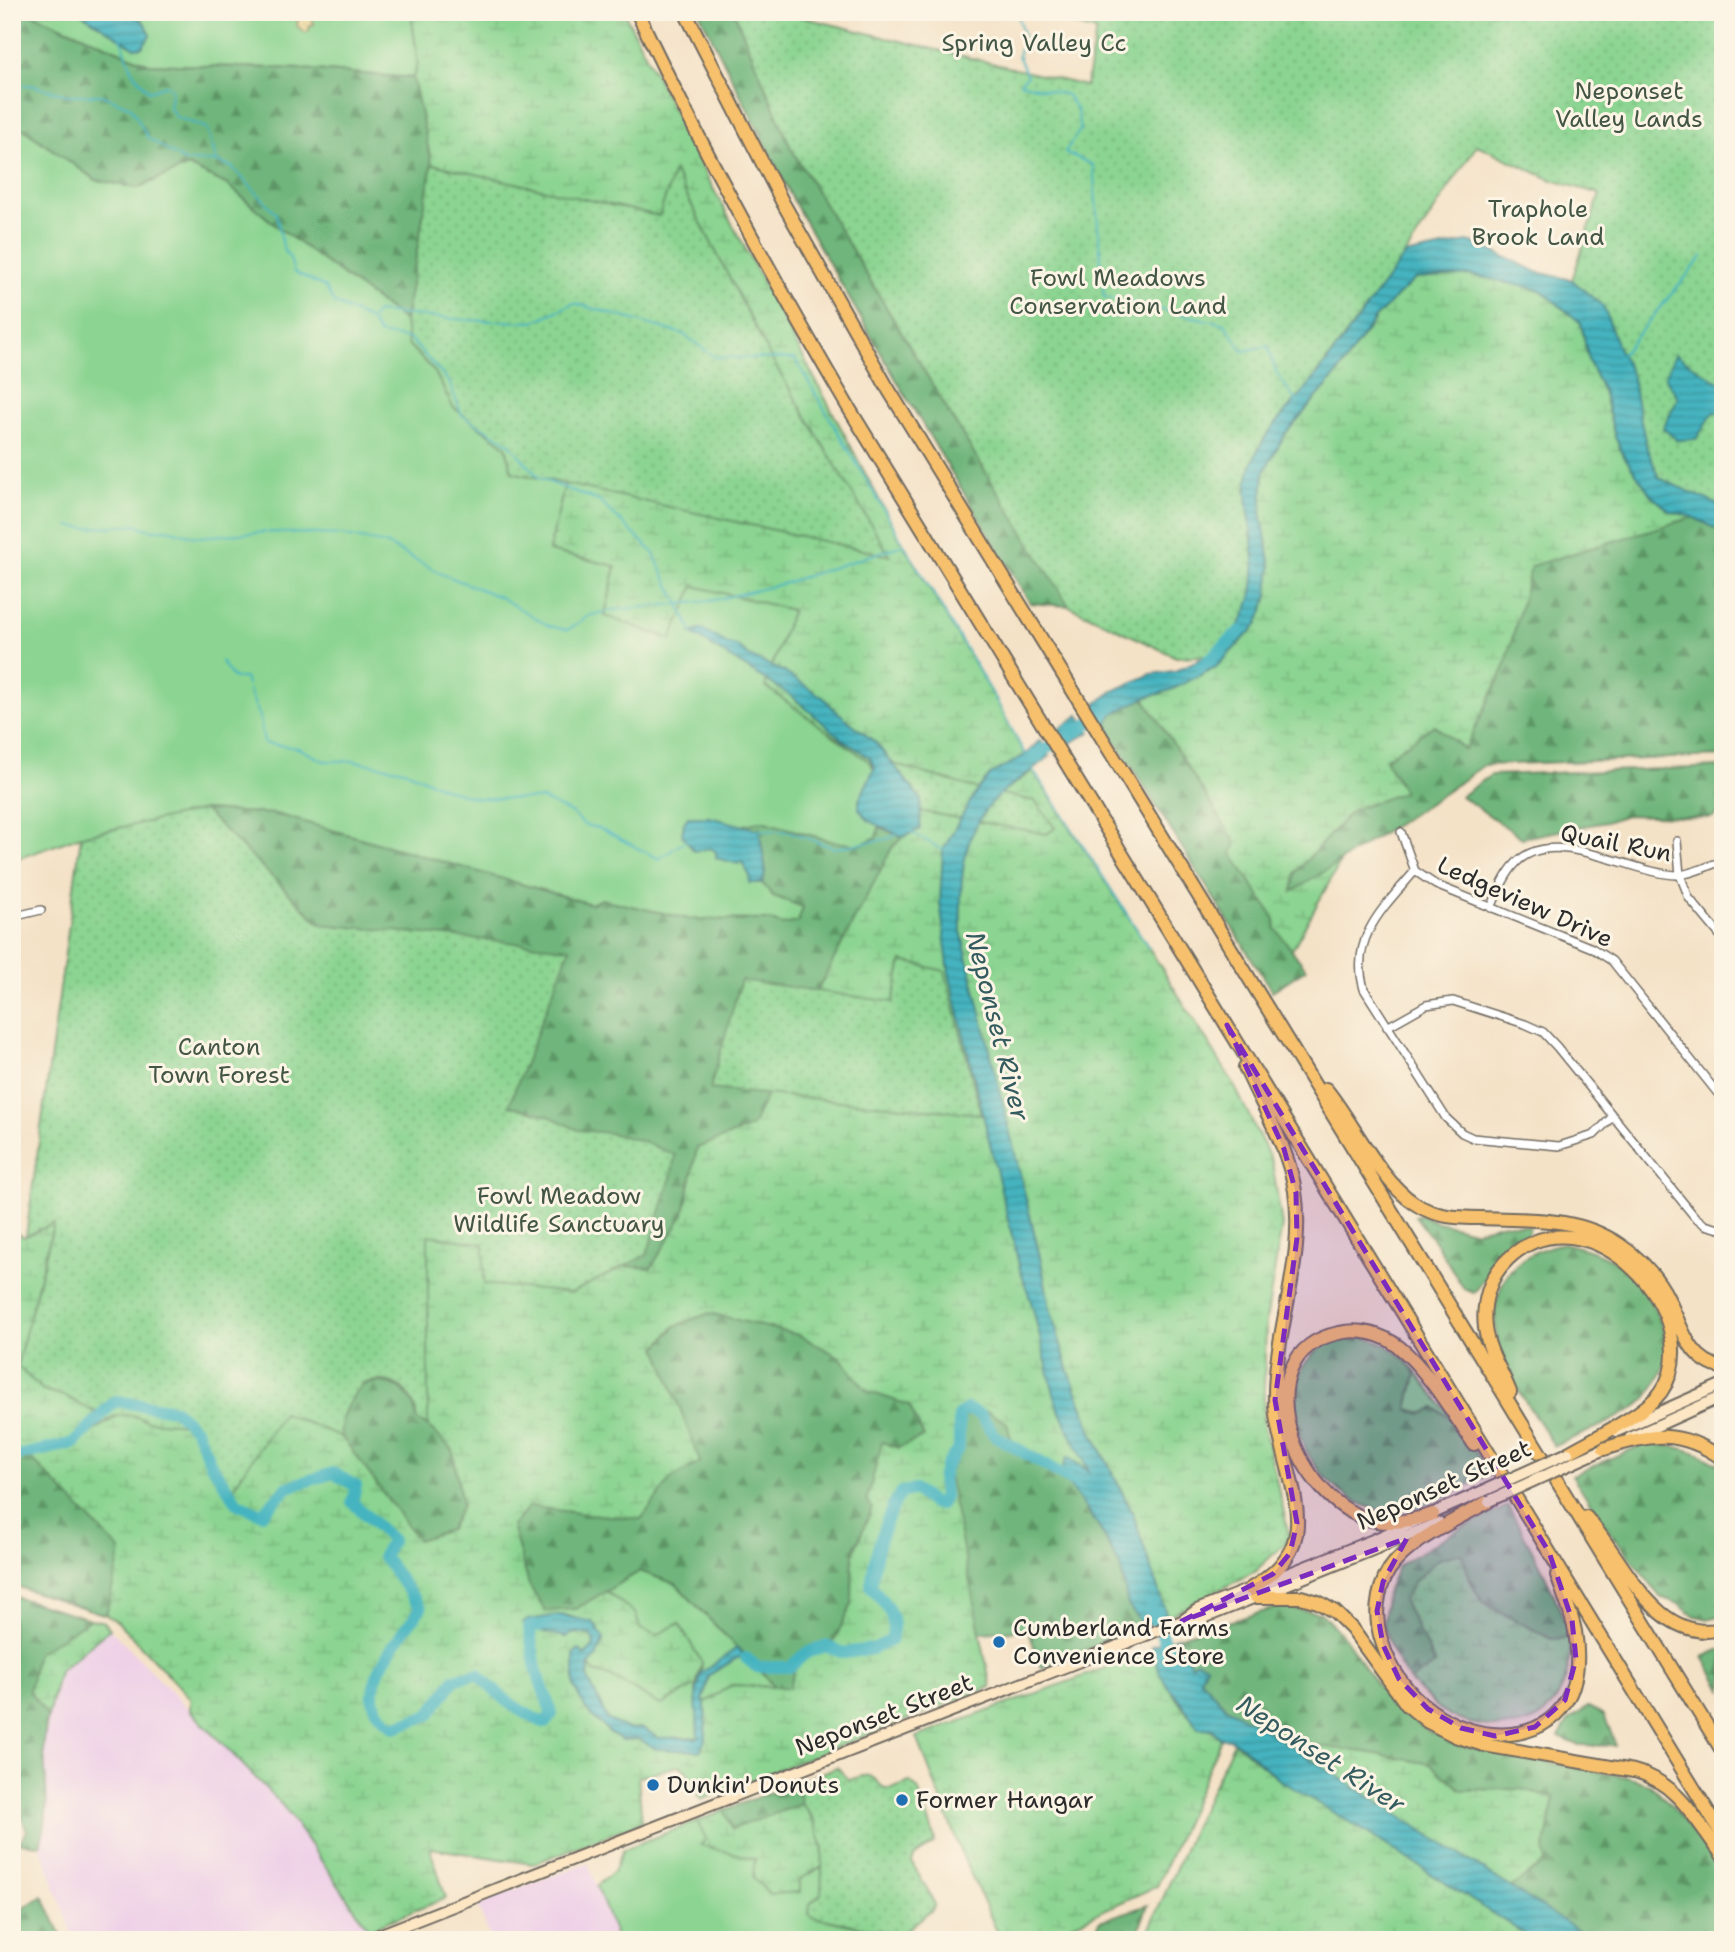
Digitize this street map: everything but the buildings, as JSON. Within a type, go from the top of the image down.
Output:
[{"type":"highway","points":[[637,12],[717,174],[800,325],[1723,1836]]},
{"type":"highway","points":[[685,12],[758,156],[848,319],[1080,703],[1723,1752]]},
{"type":"highway","points":[[1227,1025],[1286,1154],[1295,1186],[1298,1215],[1275,1395],[1277,1422],[1297,1514],[1297,1530],[1292,1549],[1283,1563],[1253,1593]]},
{"type":"highway","points":[[1294,1051],[1329,1094],[1389,1178],[1411,1201],[1427,1211],[1445,1216],[1563,1222],[1606,1236],[1632,1254],[1653,1275],[1664,1290],[1696,1354],[1707,1363],[1723,1367]]},
{"type":"highway","points":[[1519,1419],[1486,1333],[1485,1307],[1491,1283],[1505,1262],[1532,1242],[1560,1236],[1593,1242],[1628,1264],[1651,1290],[1668,1325],[1672,1363],[1665,1385],[1650,1404],[1571,1458]]},
{"type":"highway","points":[[1433,1514],[1401,1522],[1367,1518],[1339,1504],[1308,1472],[1290,1433],[1286,1391],[1294,1365],[1315,1343],[1338,1333],[1359,1331],[1378,1335],[1398,1346],[1420,1369],[1479,1451],[1503,1477]]},
{"type":"highway","points":[[1604,1449],[1645,1437],[1668,1436],[1700,1445],[1723,1459]]},
{"type":"highway","points":[[1486,1496],[1403,1554],[1388,1572],[1380,1591],[1377,1620],[1384,1650],[1403,1684],[1432,1712],[1471,1731],[1504,1735],[1535,1727],[1551,1717],[1563,1704],[1574,1677],[1576,1642],[1567,1602],[1549,1552]]},
{"type":"highway","points":[[1566,1496],[1593,1525],[1663,1616],[1693,1630],[1723,1629]]},
{"type":"highway","points":[[1253,1593],[1301,1597],[1318,1602],[1335,1612],[1349,1625],[1407,1705],[1428,1722],[1455,1737],[1484,1745],[1639,1772],[1660,1781],[1678,1796],[1723,1856]]},
{"type":"main road","name":"Neponset Street","points":[[366,1940],[1182,1622],[1197,1610],[1397,1542],[1486,1496],[1723,1384]]},
{"type":"main road","name":"Neponset Street","points":[[1571,1458],[1604,1449],[1723,1396]]},
{"type":"main road","name":"Neponset Street","points":[[1253,1593],[1433,1514],[1486,1496]]},
{"type":"street","points":[[1401,832],[1415,871],[1370,928],[1361,947],[1359,974],[1364,989],[1446,1118],[1462,1133],[1473,1138],[1559,1146],[1594,1135],[1613,1116]]},
{"type":"street","points":[[1677,841],[1680,875],[1689,898],[1723,939]]},
{"type":"street","name":"Quail Run","points":[[1490,908],[1513,867],[1536,850],[1566,848],[1649,872],[1680,875]]},
{"type":"street","points":[[1680,875],[1723,861]]},
{"type":"street","name":"Ledgeview Drive","points":[[1415,871],[1436,885],[1592,948],[1612,961],[1723,1100]]},
{"type":"street","points":[[12,917],[41,910]]},
{"type":"street","points":[[1387,1027],[1426,1005],[1453,1001],[1543,1032],[1694,1216],[1705,1225],[1723,1230]]},
{"type":"highlighted area","points":[[1227,1025],[1549,1552],[1572,1620],[1576,1659],[1565,1700],[1535,1727],[1495,1736],[1461,1728],[1428,1709],[1399,1679],[1383,1645],[1377,1611],[1383,1582],[1407,1538],[1182,1621],[1273,1574],[1290,1553],[1297,1523],[1275,1400],[1297,1238],[1296,1193],[1284,1149]]},
{"type":"shaded area","points":[[110,1629],[283,1806],[369,1929],[340,1940],[74,1940],[40,1845],[47,1825],[48,1798],[43,1747],[59,1671]]},
{"type":"shaded area","points":[[588,1863],[617,1940],[491,1940],[477,1903]]},
{"type":"green space","points":[[12,12],[28,12],[149,64],[301,69],[413,78],[432,164],[405,321],[279,228],[228,185],[188,166],[137,188],[96,180],[12,121]]},
{"type":"green space","points":[[28,12],[411,12],[418,63],[413,78],[301,69],[149,64]]},
{"type":"green space","points":[[411,12],[624,12],[706,175],[903,544],[995,698],[1025,755],[990,775],[1002,792],[1033,771],[1232,1081],[1272,1162],[1282,1225],[1266,1321],[1263,1423],[1290,1539],[1254,1572],[1167,1617],[1133,1514],[1093,1434],[1068,1369],[1050,1308],[981,1014],[970,1013],[1034,1278],[1101,1483],[1084,1467],[1067,1458],[1061,1474],[1013,1446],[1007,1423],[987,1411],[982,1418],[970,1414],[963,1419],[957,1457],[948,1475],[991,1687],[701,1800],[688,1773],[680,1765],[638,1777],[642,1822],[533,1864],[430,1848],[446,1898],[369,1929],[283,1806],[190,1710],[190,1698],[117,1621],[106,1615],[121,1551],[28,1455],[12,1459],[12,1231],[24,1237],[54,1222],[17,1366],[43,1390],[65,1396],[95,1412],[81,1439],[119,1415],[133,1415],[143,1419],[188,1424],[196,1440],[451,1165],[569,1263],[651,1268],[684,1214],[697,1148],[752,1127],[788,1047],[892,848],[903,837],[920,829],[921,799],[891,761],[870,762],[765,686],[792,610],[694,586],[671,639],[605,616],[616,566],[549,551],[565,484],[512,472],[506,446],[453,407],[435,372],[408,344],[405,321],[432,164],[413,78],[418,63]],"holes":[[[709,1313],[799,1335],[840,1357],[867,1391],[909,1405],[924,1437],[898,1448],[882,1442],[867,1500],[872,1508],[853,1554],[852,1604],[834,1641],[812,1648],[794,1671],[789,1688],[731,1685],[705,1703],[706,1738],[656,1749],[639,1739],[622,1740],[608,1731],[574,1654],[584,1655],[594,1646],[592,1635],[574,1633],[565,1637],[569,1616],[580,1621],[593,1622],[596,1658],[589,1665],[594,1672],[610,1676],[661,1705],[696,1685],[702,1663],[679,1623],[657,1635],[640,1629],[636,1614],[606,1591],[576,1609],[545,1611],[529,1585],[512,1526],[529,1506],[641,1519],[671,1479],[700,1462],[657,1347],[675,1326]],[[370,1382],[389,1383],[403,1390],[412,1402],[417,1420],[428,1426],[453,1450],[462,1505],[450,1530],[418,1540],[342,1437],[342,1421],[351,1397]]]},
{"type":"green space","points":[[699,12],[734,12],[791,148],[959,429],[1069,606],[1030,603],[905,395],[795,204]]},
{"type":"green space","name":"Fowl Meadows Conservation Land","points":[[734,12],[781,12],[1086,86],[1096,31],[1032,12],[1723,12],[1723,511],[1670,511],[1651,495],[1624,456],[1615,437],[1604,393],[1589,362],[1572,280],[1600,194],[1552,180],[1477,145],[1405,255],[1317,374],[1246,487],[1255,566],[1253,593],[1247,613],[1219,655],[1176,657],[1069,606],[959,429],[791,148]]},
{"type":"green space","points":[[12,121],[96,180],[137,188],[188,166],[228,185],[279,228],[405,321],[408,344],[435,372],[453,407],[506,446],[512,472],[565,484],[549,551],[616,566],[605,615],[693,585],[792,610],[765,686],[870,762],[936,872],[718,974],[204,810],[81,836],[14,860]]},
{"type":"green space","points":[[432,164],[659,216],[674,171],[771,358],[890,556],[512,472],[506,446],[453,407],[435,372],[408,344],[405,321]]},
{"type":"green space","points":[[1472,275],[1541,290],[1581,323],[1589,362],[1604,393],[1608,413],[1638,475],[1652,495],[1670,511],[1693,517],[1531,566],[1505,667],[1465,749],[1434,725],[1385,759],[1404,792],[1352,810],[1296,872],[1292,892],[1341,861],[1292,950],[1276,929],[1275,919],[1232,854],[1236,843],[1144,698],[1171,690],[1216,667],[1257,625],[1271,567],[1261,512],[1264,472],[1285,434],[1337,374],[1376,317],[1415,279]]},
{"type":"green space","points":[[1693,517],[1723,532],[1723,756],[1484,765],[1291,893],[1296,872],[1352,810],[1403,792],[1385,759],[1434,725],[1464,749],[1505,667],[1531,566]]},
{"type":"green space","points":[[1144,698],[1237,843],[1232,854],[1275,919],[1276,929],[1306,969],[1272,991],[1106,726],[1112,714]]},
{"type":"green space","points":[[870,762],[893,764],[978,789],[1035,801],[1055,828],[1047,834],[896,807]]},
{"type":"green space","points":[[1723,767],[1723,810],[1711,818],[1626,815],[1606,822],[1522,838],[1461,796],[1491,775]]},
{"type":"green space","name":"Fowl Meadow Wildlife Sanctuary","points":[[204,810],[276,814],[591,904],[601,899],[689,919],[769,920],[782,925],[798,922],[803,907],[773,896],[762,883],[765,864],[760,830],[745,825],[762,821],[834,842],[860,845],[877,837],[879,827],[903,837],[892,848],[788,1047],[752,1127],[697,1148],[684,1214],[651,1268],[569,1263],[320,924]]},
{"type":"green space","name":"Canton Town Forest","points":[[204,810],[320,924],[570,948],[509,1105],[549,1116],[578,1130],[609,1133],[642,1141],[675,1155],[647,1255],[571,1293],[484,1284],[484,1244],[428,1235],[428,1426],[417,1420],[411,1400],[400,1387],[383,1381],[362,1384],[343,1416],[342,1437],[283,1413],[230,1492],[196,1441],[188,1424],[147,1421],[133,1415],[119,1415],[80,1441],[95,1412],[65,1396],[43,1390],[17,1366],[54,1223],[26,1236],[81,836]]},
{"type":"green space","points":[[902,961],[945,971],[981,1114],[710,1089],[741,980],[893,1002]]},
{"type":"green space","points":[[1420,1214],[1434,1221],[1473,1231],[1504,1223],[1530,1226],[1526,1238],[1492,1269],[1474,1293],[1464,1289],[1437,1245],[1415,1216]]},
{"type":"green space","points":[[1563,1243],[1602,1255],[1631,1274],[1654,1307],[1664,1334],[1667,1356],[1664,1367],[1645,1399],[1602,1425],[1554,1446],[1520,1393],[1501,1354],[1495,1314],[1503,1282],[1515,1265],[1542,1249]]},
{"type":"green space","points":[[709,1313],[799,1335],[840,1357],[867,1391],[909,1405],[924,1437],[898,1448],[882,1442],[872,1508],[853,1554],[852,1604],[834,1641],[794,1671],[789,1688],[774,1687],[751,1659],[737,1648],[676,1584],[640,1571],[576,1609],[545,1612],[529,1585],[512,1526],[529,1506],[641,1519],[671,1479],[700,1462],[657,1347],[675,1326]]},
{"type":"green space","points":[[1342,1336],[1361,1336],[1386,1345],[1405,1359],[1416,1374],[1408,1409],[1423,1414],[1435,1408],[1455,1421],[1491,1474],[1427,1505],[1386,1511],[1362,1504],[1340,1491],[1321,1472],[1306,1450],[1296,1425],[1293,1400],[1299,1376],[1313,1354],[1326,1344]]},
{"type":"green space","points":[[1403,1356],[1455,1421],[1408,1409],[1410,1397]]},
{"type":"green space","points":[[383,1381],[403,1391],[414,1406],[417,1420],[428,1426],[453,1450],[462,1505],[450,1530],[418,1540],[342,1437],[341,1423],[353,1396],[362,1385]]},
{"type":"green space","points":[[986,1411],[1007,1423],[1013,1446],[1061,1474],[1098,1525],[1121,1568],[1128,1605],[1144,1627],[1042,1668],[1028,1630],[980,1633],[947,1474],[957,1457],[962,1419],[970,1414]]},
{"type":"green space","points":[[1650,1444],[1688,1450],[1723,1467],[1723,1615],[1708,1619],[1693,1615],[1677,1603],[1660,1597],[1602,1521],[1572,1475]]},
{"type":"green space","points":[[28,1455],[122,1551],[106,1615],[12,1585],[12,1459]]},
{"type":"green space","points":[[1508,1506],[1551,1587],[1570,1638],[1551,1639],[1485,1604],[1472,1586],[1422,1637],[1435,1665],[1410,1681],[1393,1654],[1383,1625],[1386,1594],[1398,1566],[1457,1530]]},
{"type":"green space","points":[[1462,1553],[1472,1586],[1485,1604],[1551,1639],[1570,1638],[1568,1668],[1562,1688],[1552,1705],[1535,1720],[1497,1727],[1457,1719],[1442,1711],[1410,1681],[1435,1664],[1403,1600],[1415,1581],[1438,1559]]},
{"type":"green space","points":[[640,1571],[676,1584],[737,1648],[701,1673],[702,1663],[679,1624],[657,1635],[639,1629],[606,1591]]},
{"type":"green space","points":[[12,1596],[91,1619],[37,1653],[29,1691],[48,1716],[44,1745],[46,1809],[40,1845],[19,1843],[27,1831],[12,1792]]},
{"type":"green space","points":[[1279,1607],[1321,1613],[1344,1637],[1391,1705],[1430,1732],[1465,1747],[1627,1777],[1649,1784],[1673,1807],[1723,1873],[1723,1940],[1593,1940],[1510,1888],[1546,1862],[1544,1850],[1554,1797],[1520,1789],[1462,1790],[1430,1764],[1365,1752],[1283,1742],[1226,1708],[1200,1679],[1201,1672],[1191,1666],[1177,1637]]},
{"type":"green space","points":[[91,1619],[104,1622],[110,1629],[59,1671],[48,1716],[29,1691],[37,1653]]},
{"type":"green space","points":[[1723,1648],[1723,1690],[1703,1657]]},
{"type":"green space","points":[[1152,1651],[1162,1676],[1186,1712],[1221,1739],[1157,1886],[1044,1940],[1001,1940],[963,1857],[917,1737]]},
{"type":"green space","points":[[739,1657],[760,1670],[774,1687],[731,1685],[705,1703],[703,1701],[709,1675]]},
{"type":"green space","points":[[589,1665],[594,1672],[610,1676],[661,1705],[696,1685],[698,1737],[659,1738],[643,1728],[628,1729],[608,1720],[588,1679]]},
{"type":"green space","points":[[1588,1707],[1604,1715],[1616,1746],[1578,1745],[1559,1737],[1569,1720]]},
{"type":"green space","points":[[1234,1742],[1281,1781],[1534,1940],[1145,1940],[1197,1819]]},
{"type":"green space","points":[[1283,1742],[1365,1752],[1430,1764],[1462,1790],[1520,1789],[1554,1797],[1544,1850],[1546,1862],[1510,1888]]},
{"type":"green space","points":[[837,1767],[849,1780],[869,1776],[884,1789],[910,1782],[918,1789],[935,1838],[934,1843],[914,1857],[912,1863],[935,1904],[932,1910],[900,1935],[809,1914],[810,1904],[821,1894],[823,1848],[813,1818],[802,1804],[796,1783]]},
{"type":"green space","points":[[796,1783],[802,1804],[732,1829],[724,1810]]},
{"type":"green space","points":[[802,1804],[818,1833],[824,1866],[800,1879],[800,1892],[770,1894],[753,1878],[755,1859],[701,1845],[706,1839],[697,1821],[724,1810],[732,1829]]},
{"type":"green space","points":[[697,1821],[707,1839],[701,1845],[755,1859],[800,1879],[824,1866],[821,1894],[810,1904],[813,1917],[877,1931],[884,1940],[617,1940],[597,1886],[614,1871],[624,1849]]},
{"type":"green space","points":[[43,1896],[64,1940],[12,1940],[12,1915]]},
{"type":"green space","points":[[1148,1905],[1135,1940],[1090,1940],[1099,1921]]},
{"type":"sand","points":[[302,13],[310,15],[314,24],[310,25],[308,32],[297,26]]},
{"type":"water","points":[[111,11],[131,14],[140,19],[150,36],[142,47],[135,48],[79,12]]},
{"type":"water","points":[[1467,242],[1537,272],[1572,280],[1604,307],[1619,350],[1631,373],[1646,445],[1659,478],[1723,507],[1723,532],[1693,517],[1670,511],[1651,495],[1624,456],[1615,437],[1604,393],[1589,362],[1581,323],[1541,290],[1472,275],[1415,279],[1376,317],[1337,374],[1285,434],[1264,472],[1261,512],[1271,567],[1267,600],[1257,625],[1216,667],[1171,690],[1144,698],[1112,714],[1106,726],[1094,705],[1113,691],[1151,674],[1175,671],[1206,656],[1219,655],[1231,639],[1241,624],[1252,595],[1254,565],[1247,484],[1250,469],[1262,443],[1317,375],[1405,255]]},
{"type":"water","points":[[1675,354],[1723,385],[1723,413],[1714,412],[1696,439],[1677,440],[1663,428],[1678,398],[1665,377]]},
{"type":"water","points":[[702,629],[784,672],[824,698],[876,743],[921,799],[920,829],[903,837],[869,821],[859,809],[859,800],[875,767],[869,757],[843,740],[793,697],[691,633]]},
{"type":"water","points":[[1079,715],[1090,732],[1070,743],[1067,749],[1056,731]]},
{"type":"water","points":[[1040,740],[1050,756],[989,806],[971,838],[963,874],[961,931],[1050,1308],[1068,1369],[1093,1434],[1133,1514],[1167,1617],[1144,1627],[1128,1605],[1121,1568],[1098,1525],[1061,1474],[1067,1457],[1089,1471],[1057,1406],[1032,1305],[1020,1269],[949,973],[940,902],[943,850],[978,789],[990,775],[1025,755]]},
{"type":"water","points":[[688,817],[709,817],[760,830],[765,864],[762,883],[749,883],[750,876],[741,861],[738,864],[716,858],[716,852],[711,848],[694,851],[682,835]]},
{"type":"water","points":[[560,1615],[593,1622],[604,1639],[596,1658],[589,1665],[588,1679],[608,1720],[628,1729],[643,1728],[659,1738],[698,1737],[696,1694],[701,1673],[737,1648],[760,1670],[739,1657],[709,1675],[703,1701],[706,1738],[700,1751],[656,1749],[639,1739],[622,1740],[586,1710],[574,1686],[574,1654],[579,1649],[584,1655],[594,1646],[592,1635],[574,1633],[565,1637],[536,1630],[523,1623]]},
{"type":"water","points":[[1177,1637],[1191,1665],[1196,1661],[1206,1665],[1200,1679],[1226,1708],[1256,1724],[1593,1940],[1534,1940],[1281,1781],[1240,1745],[1230,1739],[1221,1739],[1212,1729],[1198,1728],[1168,1687],[1151,1646]]},
{"type":"waterway","points":[[1017,12],[1024,39],[1018,55],[1027,76],[1020,83],[1067,95],[1077,110],[1080,130],[1065,152],[1093,165],[1104,297],[1225,324],[1243,351],[1268,346],[1276,372],[1296,401]]},
{"type":"waterway","points":[[121,38],[132,71],[149,91],[166,85],[172,89],[169,107],[176,117],[207,128],[217,162],[232,167],[276,213],[284,251],[290,258],[294,272],[325,287],[334,303],[370,320],[379,334],[410,339],[449,382],[462,415],[509,443],[539,478],[599,501],[652,551],[693,633]]},
{"type":"waterway","points":[[12,86],[31,85],[67,95],[101,95],[131,107],[148,138],[184,161],[217,162]]},
{"type":"waterway","points":[[1621,355],[1703,256]]},
{"type":"waterway","points":[[371,319],[377,312],[466,320],[533,322],[574,303],[683,334],[715,357],[795,359],[995,698],[1026,756]]},
{"type":"waterway","points":[[69,526],[85,528],[135,525],[152,530],[167,529],[197,537],[266,532],[341,535],[386,544],[442,574],[500,597],[549,626],[568,630],[588,616],[612,610],[710,601],[782,584],[903,545]]},
{"type":"waterway","name":"Neponset River","points":[[1202,666],[1240,631]]},
{"type":"waterway","points":[[221,661],[233,678],[245,678],[247,685]]},
{"type":"waterway","points":[[249,691],[260,717],[264,743],[298,748],[324,761],[353,761],[404,770],[446,789],[476,798],[542,799],[573,814],[584,825],[601,829],[659,859],[688,839]]},
{"type":"waterway","name":"Neponset River","points":[[1034,756],[1078,731],[1113,706]]},
{"type":"waterway","points":[[1033,770],[1149,948]]},
{"type":"waterway","points":[[759,830],[790,832],[835,848],[896,835]]},
{"type":"waterway","points":[[911,832],[943,850]]},
{"type":"waterway","points":[[12,1457],[74,1443],[115,1401],[175,1410],[196,1430],[211,1464],[238,1504],[262,1514],[288,1487],[333,1473],[356,1486],[352,1502],[392,1540],[383,1556],[421,1608],[387,1655],[375,1683],[375,1707],[394,1727],[429,1715],[455,1679],[478,1674],[509,1702],[545,1723],[552,1714],[536,1669],[529,1627],[546,1625]]},
{"type":"waterway","points":[[746,1658],[757,1667],[790,1667],[806,1653],[825,1646],[844,1653],[873,1649],[891,1640],[892,1617],[871,1586],[881,1538],[901,1492],[915,1490],[932,1503],[940,1505],[944,1496],[942,1479],[946,1466],[959,1448],[959,1415],[967,1409],[981,1415],[994,1435],[1074,1482]]},
{"type":"waterway","name":"Neponset River","points":[[1151,1608],[1170,1656]]},
{"type":"place","name":"Cumberland Farms Convenience Store","points":[[999,1642]]},
{"type":"place","name":"Dunkin' Donuts","points":[[653,1785]]},
{"type":"place","name":"Former Hangar","points":[[902,1800]]},
{"type":"park label","name":"Spring Valley Cc","points":[[1034,43]]},
{"type":"park label","name":"Neponset Valley Lands","points":[[1629,105]]},
{"type":"park label","name":"Traphole Brook Land","points":[[1538,223]]}]
